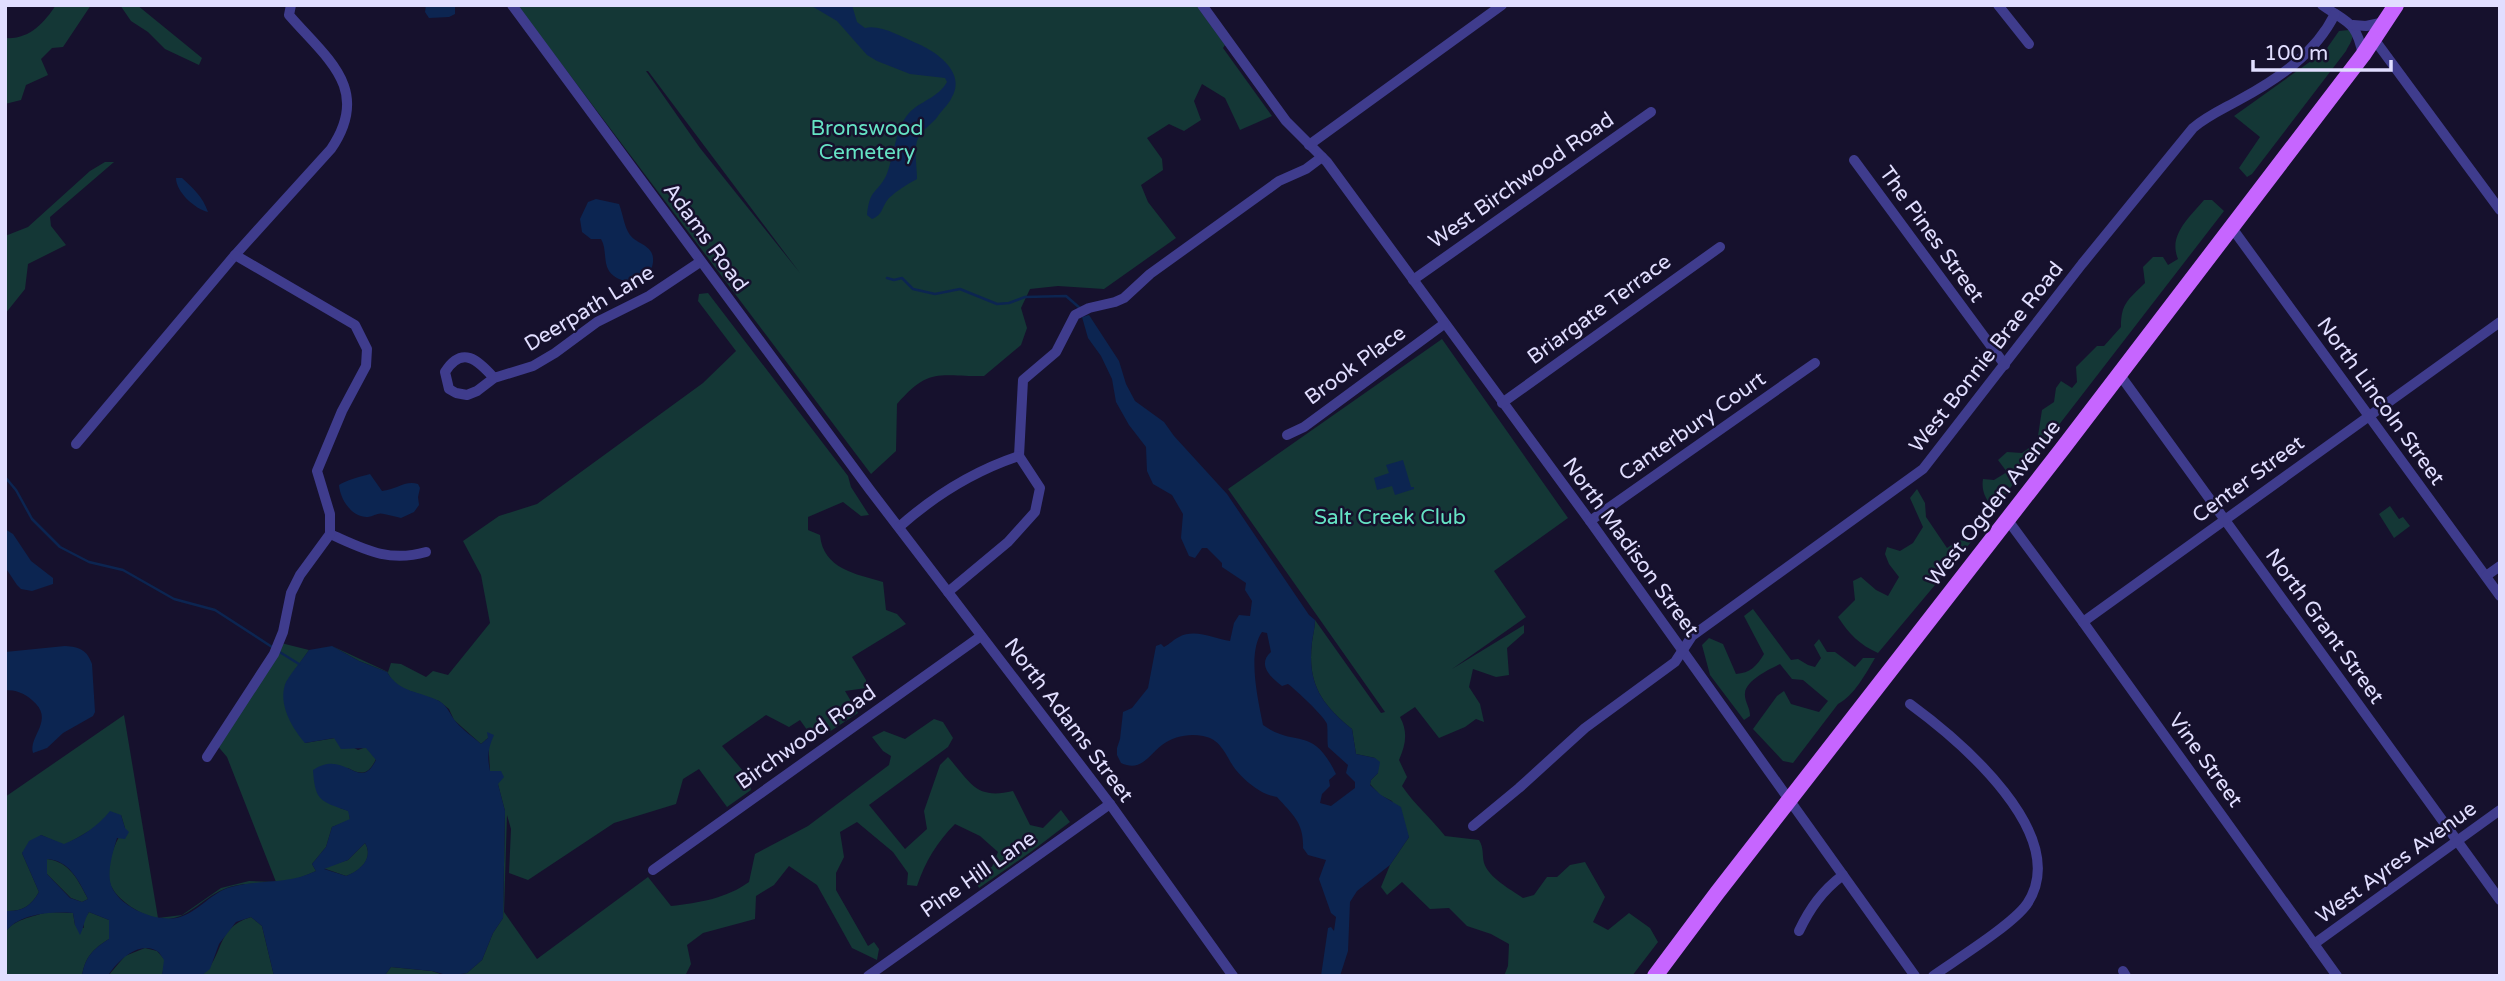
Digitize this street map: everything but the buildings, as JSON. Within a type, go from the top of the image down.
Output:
[{"type":"main road","name":"West Ogden Avenue","points":[[1655,976],[2120,375],[2363,55],[2396,5]]},
{"type":"street","points":[[76,444],[235,255],[331,149],[342,132],[347,115],[347,92],[343,81],[289,15],[291,5]]},
{"type":"street","name":"Adams Road","points":[[512,5],[870,490]]},
{"type":"street","name":"North Madison Street","points":[[1202,5],[1296,134],[1322,157],[1590,521],[1916,976]]},
{"type":"street","points":[[1310,145],[1502,5]]},
{"type":"street","points":[[1998,5],[2029,44]]},
{"type":"street","points":[[2322,5],[2353,25],[2365,26],[2385,22]]},
{"type":"street","name":"West Bonnie Brae Road","points":[[1473,826],[1584,728],[1675,662],[1692,636],[1916,476],[2193,128],[2293,67],[2326,32],[2335,14]]},
{"type":"street","points":[[2353,25],[2359,35],[2363,55]]},
{"type":"street","points":[[2374,39],[2500,210]]},
{"type":"street","name":"West Birchwood Road","points":[[1413,281],[1651,112]]},
{"type":"street","points":[[948,592],[1008,542],[1035,512],[1040,488],[1019,456],[1023,380],[1056,352],[1075,315],[1124,298],[1150,274],[1279,181],[1306,169],[1322,157]]},
{"type":"street","name":"The Pines Street","points":[[1854,160],[2005,365]]},
{"type":"street","name":"North Lincoln Street","points":[[2232,228],[2500,596]]},
{"type":"street","name":"Briargate Terrace","points":[[1502,402],[1720,247]]},
{"type":"street","points":[[207,757],[276,650],[283,632],[291,593],[300,575],[330,534],[330,514],[317,471],[342,411],[366,366],[367,348],[355,325],[235,255]]},
{"type":"street","name":"Deerpath Lane","points":[[494,378],[477,360],[467,357],[451,362],[445,372],[449,389],[467,395],[494,378],[534,366],[597,322],[649,296],[700,262]]},
{"type":"street","name":"Center Street","points":[[2082,622],[2500,322]]},
{"type":"street","name":"Brook Place","points":[[1287,435],[1304,427],[1444,324]]},
{"type":"street","name":"Canterbury Court","points":[[1590,521],[1815,363]]},
{"type":"street","name":"North Grant Street","points":[[2120,375],[2500,900]]},
{"type":"street","points":[[900,527],[935,497],[987,467],[1019,456]]},
{"type":"street","name":"North Adams Street","points":[[870,490],[1110,804],[1233,976]]},
{"type":"street","points":[[2007,519],[2082,622]]},
{"type":"street","points":[[330,534],[379,555],[407,557],[426,552]]},
{"type":"street","points":[[2486,576],[2500,566]]},
{"type":"street","name":"Vine Street","points":[[2082,622],[2337,976]]},
{"type":"street","name":"Birchwood Road","points":[[653,870],[981,636]]},
{"type":"street","points":[[1910,704],[1961,744],[1998,785],[2031,835],[2038,862],[2034,890],[2019,912],[1933,976]]},
{"type":"street","name":"Pine Hill Lane","points":[[867,976],[1110,804]]},
{"type":"street","name":"West Ayres Avenue","points":[[2314,944],[2500,810]]},
{"type":"street","points":[[1799,931],[1809,910],[1821,894],[1843,876]]},
{"type":"green space","points":[[56,5],[91,5],[63,47],[52,48],[41,59],[48,75],[26,85],[21,100],[5,104],[5,38],[29,33]]},
{"type":"green space","points":[[120,5],[137,5],[202,58],[199,65],[165,49],[148,32],[131,21]]},
{"type":"green space","name":"Bronswood Cemetery","points":[[517,5],[1196,5],[1272,116],[1240,130],[1225,98],[1202,84],[1194,101],[1201,120],[1184,131],[1169,124],[1147,138],[1162,159],[1163,170],[1141,185],[1148,202],[1176,238],[1104,289],[1058,286],[1030,289],[1021,308],[1027,328],[1021,345],[984,376],[936,376],[908,392],[897,404],[896,451],[871,474]],"holes":[[[648,71],[800,273],[700,148]]]},
{"type":"green space","points":[[2349,30],[2352,38],[2346,51],[2247,177],[2239,168],[2260,137],[2234,116],[2325,51],[2339,31]]},
{"type":"green space","points":[[105,162],[114,162],[50,217],[51,226],[66,245],[28,264],[25,289],[5,314],[5,236],[28,227],[90,171]]},
{"type":"green space","points":[[2204,200],[2212,200],[2224,211],[1994,509],[1985,495],[1983,479],[1994,480],[2007,472],[1998,460],[2007,452],[2022,453],[2037,442],[2042,410],[2054,402],[2056,388],[2061,381],[2072,388],[2077,382],[2076,367],[2097,346],[2104,346],[2121,327],[2122,312],[2127,302],[2145,283],[2143,267],[2153,257],[2163,257],[2168,265],[2178,259],[2178,235]]},
{"type":"green space","points":[[708,293],[848,476],[851,487],[869,515],[861,516],[843,502],[808,517],[808,530],[820,535],[827,556],[834,563],[852,573],[883,582],[886,610],[897,614],[906,624],[852,657],[866,680],[866,688],[845,691],[858,713],[826,734],[810,734],[800,720],[789,727],[766,715],[722,746],[749,778],[751,790],[727,807],[699,769],[683,779],[676,804],[614,823],[528,880],[509,873],[511,829],[507,815],[504,912],[537,959],[648,877],[671,906],[702,901],[731,892],[749,882],[755,854],[808,826],[889,765],[891,756],[883,751],[872,737],[884,731],[905,739],[934,719],[943,722],[953,738],[948,747],[869,805],[905,849],[927,829],[924,811],[940,765],[948,757],[969,782],[982,791],[1013,791],[1030,825],[1043,828],[1061,810],[1070,822],[979,888],[970,870],[992,867],[998,852],[980,836],[955,824],[932,853],[917,886],[907,885],[908,873],[893,852],[857,822],[840,832],[844,857],[836,873],[836,890],[868,946],[874,942],[879,949],[877,960],[852,948],[817,885],[789,866],[774,885],[756,896],[755,919],[703,933],[687,945],[691,964],[685,976],[450,976],[467,973],[482,960],[493,933],[503,918],[505,811],[495,773],[490,771],[488,738],[481,744],[454,720],[449,709],[439,701],[401,688],[387,672],[332,646],[388,672],[391,663],[401,664],[426,677],[433,671],[448,675],[490,623],[481,575],[463,541],[499,516],[537,504],[703,383],[736,351],[698,301],[699,294]]},
{"type":"green space","name":"Salt Creek Club","points":[[1442,339],[1568,518],[1494,571],[1526,617],[1452,669],[1524,625],[1524,633],[1507,648],[1509,675],[1496,677],[1473,669],[1469,687],[1480,704],[1484,722],[1476,719],[1439,738],[1415,707],[1400,717],[1405,738],[1399,760],[1407,777],[1402,786],[1445,836],[1479,840],[1484,863],[1490,874],[1523,898],[1534,895],[1547,877],[1557,877],[1570,865],[1585,862],[1605,897],[1593,922],[1608,930],[1629,913],[1650,928],[1658,942],[1632,976],[1504,976],[1508,966],[1509,944],[1491,934],[1467,926],[1449,908],[1430,909],[1402,882],[1387,895],[1381,887],[1390,865],[1409,837],[1392,801],[1380,795],[1370,784],[1378,773],[1375,758],[1356,754],[1352,729],[1332,711],[1318,692],[1311,656],[1315,620],[1381,713],[1385,712],[1228,489]]},
{"type":"green space","points":[[1917,489],[1925,503],[1926,517],[1947,548],[1959,540],[1971,542],[1878,653],[1855,638],[1838,617],[1855,600],[1853,581],[1861,577],[1888,596],[1899,577],[1885,554],[1887,547],[1900,551],[1913,543],[1923,527],[1910,498]]},
{"type":"green space","points":[[2390,506],[2399,519],[2403,517],[2410,526],[2394,538],[2379,514]]},
{"type":"green space","points":[[1753,609],[1791,660],[1798,659],[1815,667],[1821,658],[1814,645],[1819,639],[1827,652],[1835,652],[1855,667],[1863,658],[1875,658],[1854,690],[1838,704],[1793,763],[1783,761],[1753,729],[1777,696],[1784,691],[1791,704],[1819,712],[1828,701],[1803,680],[1792,679],[1780,664],[1759,676],[1746,688],[1745,696],[1750,716],[1744,720],[1710,675],[1702,645],[1709,638],[1723,644],[1736,674],[1753,668],[1764,654],[1744,616]]},
{"type":"green space","points":[[281,643],[309,650],[286,683],[305,743],[335,738],[358,750],[366,747],[376,759],[365,772],[348,768],[340,808],[349,811],[350,820],[332,827],[326,847],[312,864],[316,871],[285,882],[228,887],[186,914],[169,919],[153,918],[124,901],[110,883],[112,854],[125,828],[121,815],[64,845],[41,835],[22,853],[39,892],[25,907],[5,911],[5,797],[124,715],[158,918],[182,915],[221,888],[249,881],[276,882],[227,757],[216,744]]},
{"type":"green space","points":[[365,843],[367,859],[357,871],[346,876],[323,868],[348,860]]},
{"type":"green space","points":[[47,859],[67,868],[77,879],[88,899],[82,902],[71,898],[47,874]]},
{"type":"green space","points":[[47,912],[73,913],[75,925],[84,928],[83,921],[89,912],[109,920],[109,939],[91,954],[82,976],[5,976],[5,933],[18,922]]},
{"type":"green space","points":[[251,917],[262,926],[274,976],[201,976],[214,960],[225,935],[239,922]]},
{"type":"green space","points":[[145,948],[157,951],[165,960],[162,976],[108,976],[125,956]]},
{"type":"green space","points":[[391,967],[432,971],[446,976],[365,976],[385,975]]},
{"type":"water","points":[[426,5],[455,5],[455,14],[429,18],[425,12]]},
{"type":"water","points":[[810,5],[852,5],[857,22],[865,28],[891,32],[932,51],[947,64],[956,80],[950,101],[917,141],[917,179],[889,198],[880,213],[872,219],[867,215],[870,200],[886,176],[904,119],[913,109],[939,92],[947,82],[945,78],[910,74],[877,61],[867,55],[837,21]]},
{"type":"water","points":[[176,178],[182,178],[194,189],[208,212],[187,199],[179,189]]},
{"type":"water","points":[[596,199],[619,204],[630,235],[650,250],[652,266],[649,273],[643,277],[629,281],[615,277],[607,267],[601,239],[591,239],[582,232],[580,219],[588,202]]},
{"type":"water","points":[[1089,315],[1119,361],[1135,401],[1164,422],[1227,494],[1315,620],[1311,656],[1318,692],[1332,711],[1352,729],[1356,754],[1375,758],[1380,762],[1378,773],[1370,785],[1401,807],[1409,837],[1390,865],[1357,891],[1350,902],[1348,951],[1340,976],[1321,976],[1328,928],[1331,927],[1334,931],[1336,917],[1331,913],[1319,879],[1326,860],[1308,855],[1303,848],[1302,832],[1296,820],[1277,797],[1258,790],[1247,781],[1218,743],[1203,736],[1187,735],[1171,739],[1144,762],[1134,766],[1121,763],[1117,755],[1123,712],[1132,708],[1148,688],[1156,646],[1161,644],[1164,647],[1177,638],[1192,634],[1230,641],[1234,623],[1239,615],[1250,616],[1252,601],[1245,590],[1246,583],[1222,567],[1222,563],[1207,548],[1202,548],[1195,558],[1189,556],[1181,538],[1183,514],[1172,495],[1153,484],[1147,471],[1146,447],[1116,402],[1112,379],[1101,356],[1088,338],[1082,317]],"holes":[[[1262,632],[1267,633],[1271,652],[1265,661],[1267,670],[1282,686],[1288,684],[1292,687],[1325,720],[1328,747],[1348,765],[1346,773],[1355,782],[1355,788],[1331,806],[1320,803],[1322,794],[1330,786],[1329,780],[1336,774],[1319,749],[1311,743],[1285,736],[1263,725],[1254,664],[1258,641]]]},
{"type":"water","points":[[1403,460],[1414,489],[1395,495],[1392,486],[1377,490],[1374,478],[1389,473],[1386,465]]},
{"type":"water","points":[[370,474],[382,491],[409,483],[418,484],[419,505],[414,512],[401,518],[382,514],[368,517],[352,511],[344,502],[339,485]]},
{"type":"water","points":[[5,529],[13,534],[31,561],[53,578],[53,584],[32,591],[21,589],[17,585],[5,567]]},
{"type":"water","points":[[65,646],[82,650],[90,659],[95,712],[93,716],[63,733],[47,748],[33,753],[42,714],[39,707],[26,695],[5,690],[5,652]]},
{"type":"water","points":[[332,646],[387,672],[404,688],[442,703],[459,725],[481,744],[488,738],[487,732],[494,735],[489,753],[490,771],[501,771],[504,777],[498,784],[505,811],[503,918],[493,933],[482,960],[467,973],[450,976],[432,971],[391,967],[385,975],[274,976],[262,926],[251,917],[236,922],[219,944],[210,969],[201,976],[162,976],[164,960],[161,955],[150,948],[143,948],[122,959],[108,976],[82,976],[91,954],[109,939],[109,920],[89,912],[80,935],[73,913],[46,913],[18,921],[5,933],[5,911],[25,907],[39,892],[22,853],[29,841],[41,835],[64,844],[89,830],[110,811],[121,815],[129,832],[125,839],[117,838],[110,865],[113,890],[128,905],[149,915],[160,918],[180,917],[224,889],[295,878],[316,871],[312,864],[326,847],[332,827],[350,819],[348,811],[321,799],[313,770],[334,764],[364,773],[376,760],[366,748],[341,749],[334,738],[305,743],[295,730],[287,715],[284,690],[288,678],[309,650]],"holes":[[[365,843],[367,859],[356,871],[346,876],[324,869],[348,860]],[[47,859],[67,867],[88,899],[82,902],[70,898],[47,874]]]},
{"type":"waterway","points":[[887,278],[902,278],[913,289],[935,294],[960,289],[997,304],[1025,297],[1066,296],[1081,309]]},
{"type":"waterway","points":[[5,477],[16,490],[32,519],[60,547],[89,562],[123,570],[174,599],[215,610],[272,647]]},
{"type":"waterway","points":[[278,651],[299,664]]}]
